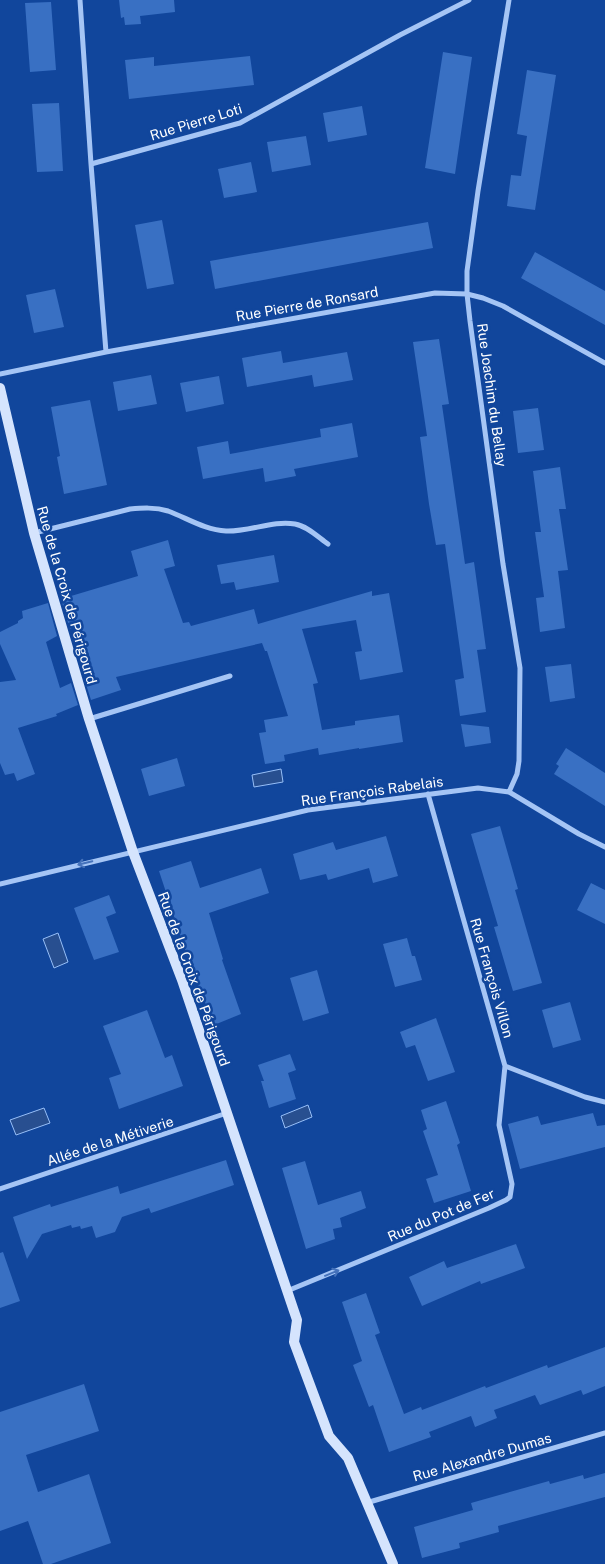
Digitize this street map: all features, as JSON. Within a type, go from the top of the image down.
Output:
[{"type":"street","points":[[80,0],[106,352]]},
{"type":"street","name":"Rue Pierre Loti","points":[[91,164],[240,123],[400,35],[469,0]]},
{"type":"street","name":"Rue Joachim du Bellay","points":[[509,0],[467,271],[467,294],[520,668],[519,761],[517,774],[509,792]]},
{"type":"street","name":"Rue Pierre de Ronsard","points":[[0,374],[106,352],[436,293],[467,294],[503,306],[605,363]]},
{"type":"street","name":"Rue de la Croix de Périgourd","points":[[0,388],[34,533],[89,719],[133,852],[182,980],[297,1320],[294,1342],[329,1436],[348,1458],[393,1564]]},
{"type":"street","points":[[34,533],[130,509],[142,508],[167,511],[198,524],[227,531],[287,523],[298,524],[328,544]]},
{"type":"street","points":[[89,719],[230,676]]},
{"type":"street","name":"Rue François Rabelais","points":[[0,884],[308,810],[478,788],[509,792],[579,834],[605,847]]},
{"type":"street","name":"Rue François Villon","points":[[428,794],[505,1066]]},
{"type":"street","points":[[505,1066],[584,1097],[605,1102]]},
{"type":"street","name":"Rue du Pot de Fer","points":[[286,1291],[489,1208],[510,1196],[512,1184],[499,1124],[505,1066]]},
{"type":"street","name":"Allée de la Métiverie","points":[[0,1189],[228,1113]]},
{"type":"street","name":"Rue Alexandre Dumas","points":[[366,1502],[605,1433]]},
{"type":"water","points":[[281,769],[283,782],[254,787],[252,775]]},
{"type":"water","points":[[58,933],[68,962],[54,968],[43,939]]},
{"type":"water","points":[[308,1105],[312,1117],[285,1128],[281,1116]]},
{"type":"water","points":[[44,1108],[50,1123],[16,1135],[10,1120]]},
{"type":"building","points":[[119,0],[174,0],[175,12],[140,16],[141,24],[125,25],[124,17],[121,18]]},
{"type":"building","points":[[51,2],[56,70],[30,72],[25,3]]},
{"type":"building","points":[[443,52],[472,57],[455,174],[425,168]]},
{"type":"building","points":[[250,56],[254,85],[129,99],[125,60],[154,57],[154,66]]},
{"type":"building","points":[[527,70],[556,75],[535,210],[507,206],[511,175],[521,176],[527,136],[517,134]]},
{"type":"building","points":[[59,103],[63,171],[37,172],[32,104]]},
{"type":"building","points":[[362,106],[367,135],[328,142],[323,113]]},
{"type":"building","points":[[306,136],[311,165],[272,172],[267,142]]},
{"type":"building","points":[[251,162],[257,192],[224,198],[218,169]]},
{"type":"building","points":[[162,220],[174,284],[147,289],[135,225]]},
{"type":"building","points":[[428,222],[433,248],[215,289],[210,261]]},
{"type":"building","points":[[535,252],[605,291],[605,325],[521,278]]},
{"type":"building","points":[[55,289],[64,327],[34,333],[26,295]]},
{"type":"building","points":[[439,339],[449,404],[442,405],[465,564],[474,562],[486,649],[477,650],[486,712],[460,716],[455,680],[464,678],[445,544],[436,545],[429,504],[420,437],[427,436],[413,342]]},
{"type":"building","points":[[281,351],[283,363],[347,352],[353,380],[314,387],[312,375],[247,387],[242,358]]},
{"type":"building","points":[[151,375],[157,404],[118,411],[113,382]]},
{"type":"building","points":[[219,376],[224,404],[186,412],[180,383]]},
{"type":"building","points":[[90,400],[107,485],[64,494],[57,457],[60,456],[51,407]]},
{"type":"building","points":[[538,408],[544,450],[518,453],[513,411]]},
{"type":"building","points":[[352,423],[358,457],[294,469],[296,476],[265,482],[263,468],[203,479],[197,447],[228,441],[230,454],[321,437],[320,429]]},
{"type":"building","points":[[560,467],[566,509],[559,509],[568,570],[558,571],[565,628],[540,632],[536,598],[544,597],[535,532],[541,532],[533,471]]},
{"type":"building","points":[[168,540],[175,566],[164,569],[183,623],[189,622],[191,626],[254,609],[258,624],[372,591],[372,596],[389,593],[403,672],[360,680],[355,652],[362,651],[356,620],[302,629],[318,683],[313,684],[322,730],[355,725],[355,721],[399,715],[403,742],[319,755],[318,748],[284,755],[285,761],[265,764],[259,733],[266,732],[264,720],[288,716],[267,651],[265,651],[262,643],[116,677],[121,690],[91,700],[84,678],[91,674],[75,626],[70,629],[61,599],[138,576],[131,551]]},
{"type":"building","points":[[274,555],[279,582],[236,590],[234,582],[221,584],[217,565]]},
{"type":"building","points":[[48,603],[57,636],[46,642],[60,688],[71,683],[78,705],[56,714],[57,716],[18,728],[35,774],[17,781],[14,773],[5,775],[0,763],[0,682],[16,680],[0,644],[0,632],[18,623],[23,618],[22,611]]},
{"type":"building","points":[[571,664],[575,698],[550,702],[545,667]]},
{"type":"building","points":[[461,724],[489,727],[491,743],[465,747]]},
{"type":"building","points":[[566,748],[605,773],[605,806],[554,774],[559,766],[556,764]]},
{"type":"building","points":[[177,758],[185,786],[149,796],[141,769]]},
{"type":"building","points":[[500,826],[518,889],[515,890],[542,983],[513,991],[494,927],[498,926],[471,834]]},
{"type":"building","points":[[386,836],[398,876],[373,883],[369,868],[328,880],[326,874],[300,880],[293,854],[333,842],[336,850]]},
{"type":"building","points":[[191,861],[200,888],[261,868],[269,893],[209,913],[222,960],[241,1014],[214,1025],[190,965],[159,871]]},
{"type":"building","points":[[591,883],[605,890],[605,924],[577,910]]},
{"type":"building","points":[[109,895],[116,913],[106,917],[119,952],[94,960],[74,908]]},
{"type":"building","points":[[407,938],[422,980],[395,987],[383,944]]},
{"type":"building","points":[[317,970],[329,1013],[303,1021],[290,978]]},
{"type":"building","points":[[570,1002],[581,1040],[553,1048],[542,1010]]},
{"type":"building","points":[[147,1010],[165,1058],[172,1055],[183,1086],[119,1109],[109,1078],[121,1074],[103,1026]]},
{"type":"building","points":[[436,1018],[455,1072],[428,1081],[415,1045],[406,1048],[400,1032]]},
{"type":"building","points":[[290,1054],[296,1070],[288,1073],[296,1099],[269,1108],[261,1081],[264,1081],[258,1065]]},
{"type":"building","points":[[446,1101],[460,1143],[457,1145],[471,1191],[434,1203],[426,1179],[438,1175],[423,1131],[427,1129],[421,1110]]},
{"type":"building","points":[[593,1113],[597,1126],[605,1125],[605,1147],[520,1169],[508,1124],[538,1116],[541,1125]]},
{"type":"building","points":[[226,1160],[234,1185],[151,1213],[149,1208],[122,1217],[115,1232],[96,1238],[92,1226],[81,1229],[80,1226],[72,1228],[71,1225],[42,1234],[27,1259],[13,1217],[50,1204],[51,1207],[118,1186],[120,1194]]},
{"type":"building","points":[[305,1161],[318,1205],[361,1191],[366,1208],[340,1218],[342,1227],[333,1229],[335,1239],[306,1249],[282,1168]]},
{"type":"building","points":[[516,1244],[525,1268],[481,1284],[480,1281],[422,1306],[409,1277],[444,1261],[447,1268]]},
{"type":"building","points":[[3,1252],[20,1301],[0,1308],[0,1253]]},
{"type":"building","points":[[366,1293],[380,1333],[375,1335],[404,1414],[421,1407],[422,1410],[547,1365],[548,1368],[605,1347],[605,1386],[583,1395],[581,1390],[540,1405],[535,1395],[494,1410],[497,1418],[475,1427],[471,1416],[429,1432],[431,1437],[389,1452],[373,1405],[369,1407],[353,1365],[362,1361],[342,1302]]},
{"type":"building","points":[[84,1384],[99,1431],[26,1455],[38,1492],[89,1474],[111,1543],[51,1564],[43,1564],[28,1521],[0,1531],[0,1412]]},
{"type":"building","points":[[605,1473],[605,1497],[498,1526],[499,1532],[459,1543],[460,1548],[422,1558],[414,1527],[473,1510],[471,1503],[549,1481],[550,1484],[583,1475],[584,1479]]}]
